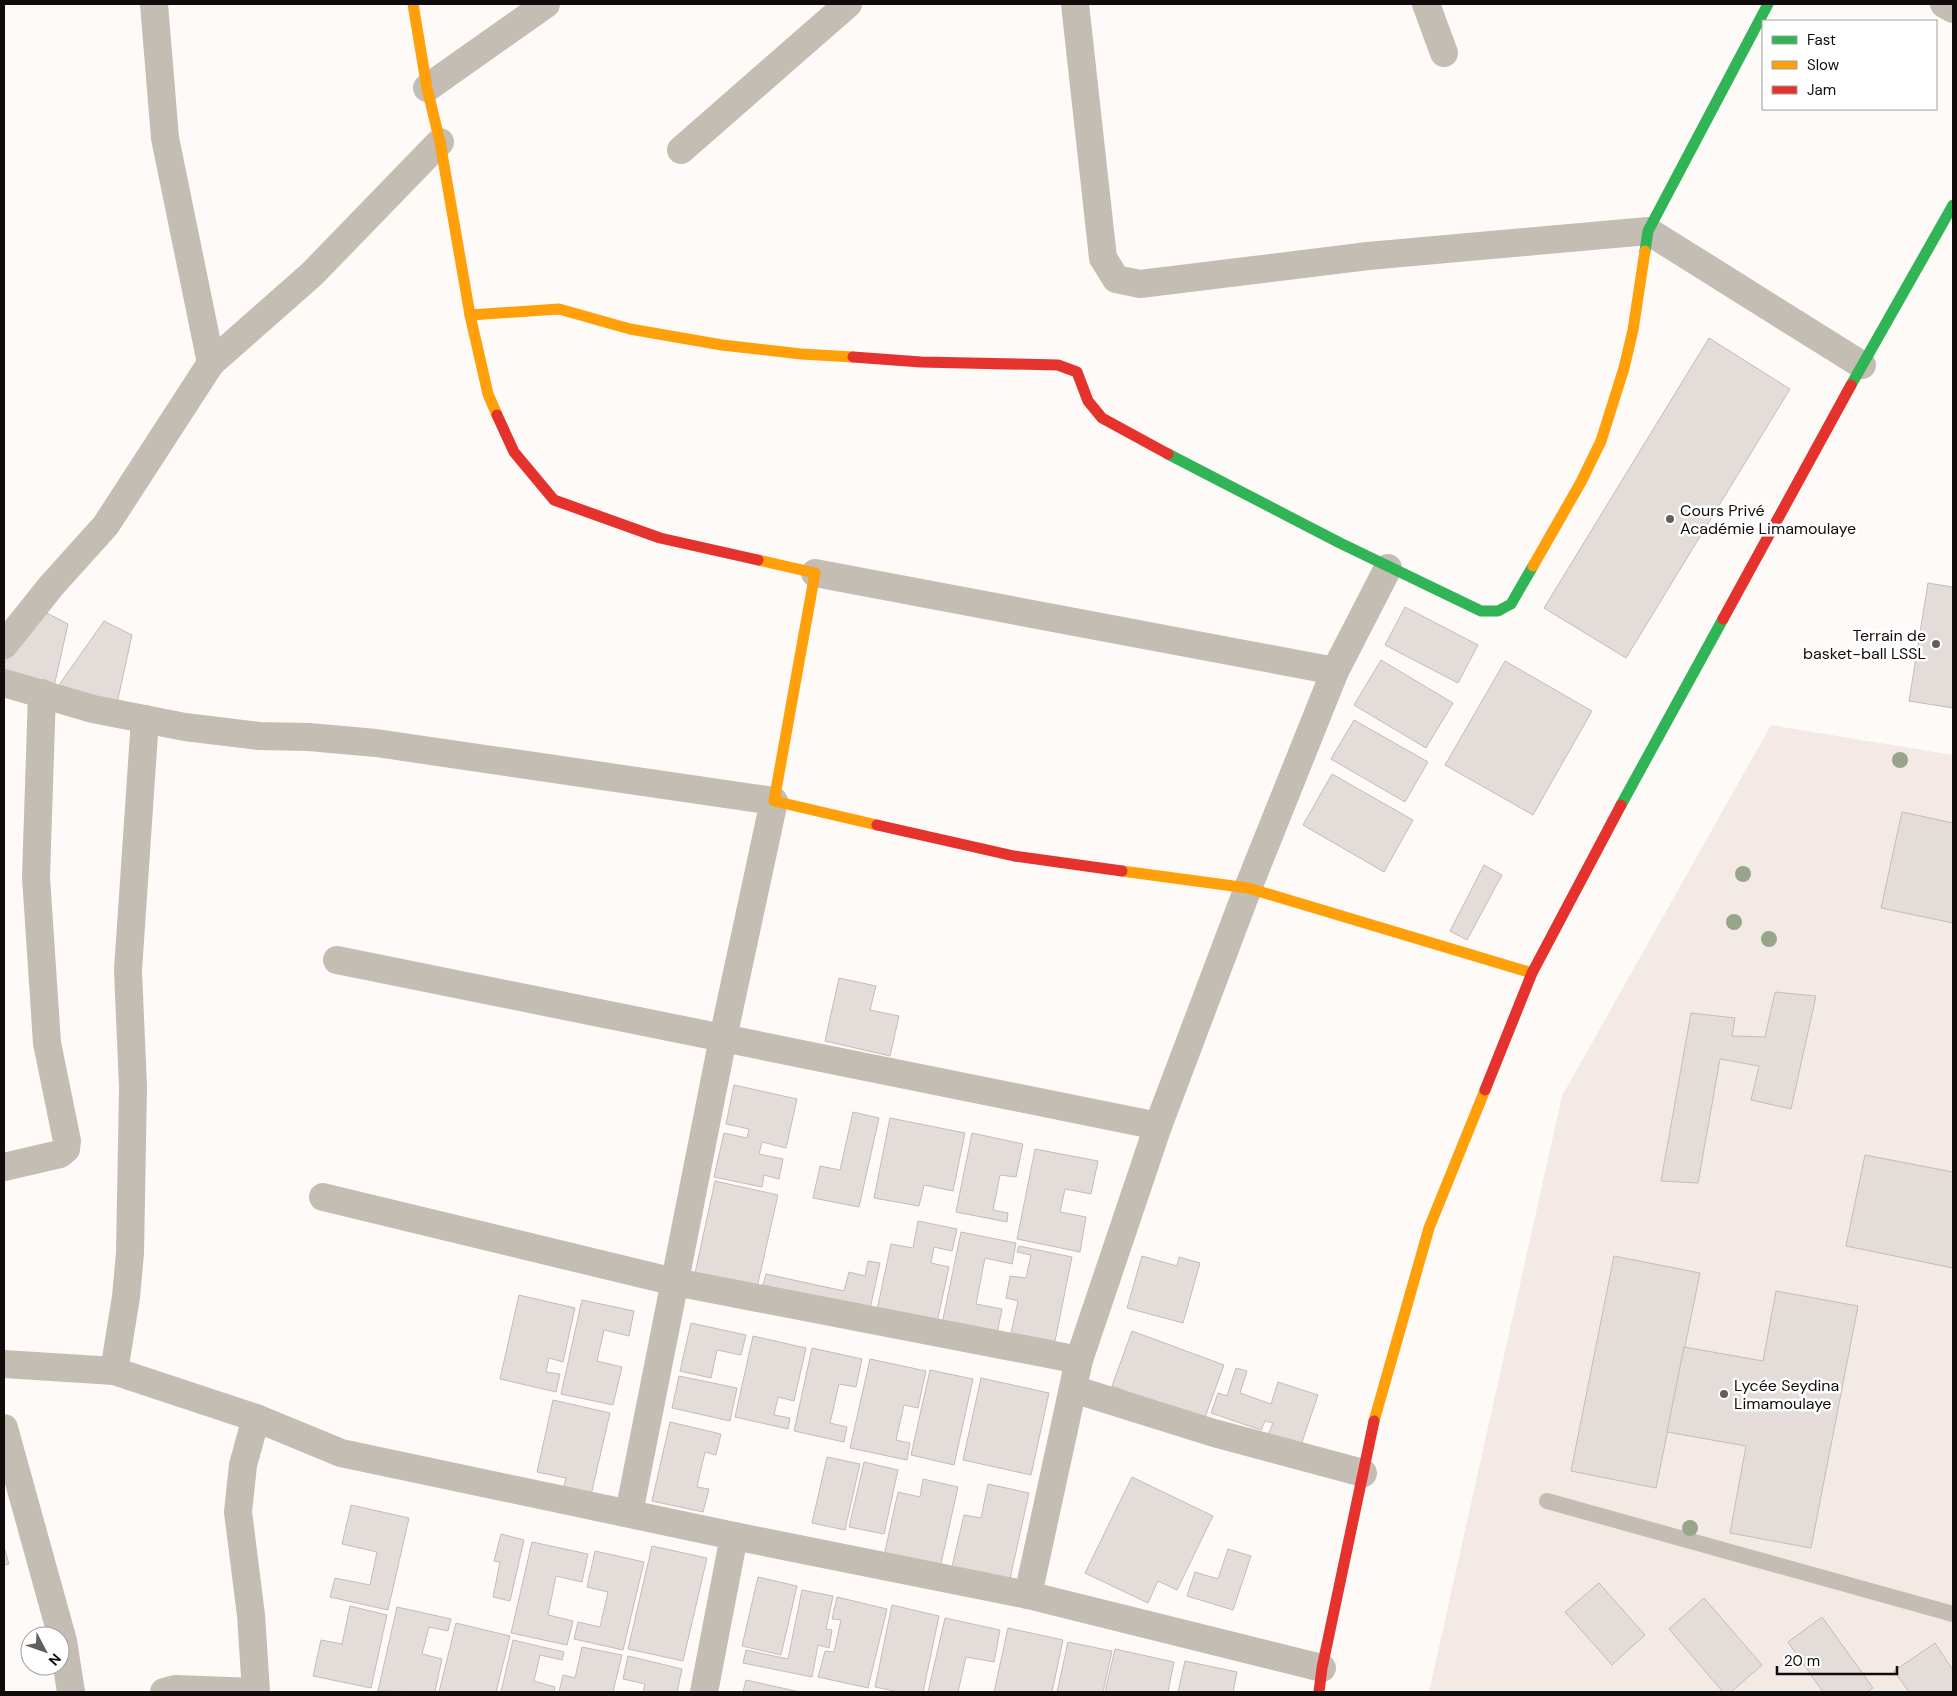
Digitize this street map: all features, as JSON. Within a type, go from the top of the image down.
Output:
[{"type":"street","points":[[154,4],[165,138],[211,363]]},
{"type":"street","points":[[413,4],[427,88],[440,142],[470,315],[488,394],[514,452],[554,500],[660,538],[815,573],[1335,671]]},
{"type":"street","points":[[427,88],[546,4]]},
{"type":"street","points":[[681,150],[848,4]]},
{"type":"street","points":[[1075,4],[1103,258],[1116,279],[1140,284],[1368,256],[1648,231],[1862,366]]},
{"type":"street","points":[[1426,4],[1444,53]]},
{"type":"street","points":[[470,315],[559,309],[630,329],[732,346],[801,354],[921,362],[1058,365],[1068,367],[1077,372],[1084,394],[1099,417],[1205,475],[1388,568],[1481,611],[1498,611],[1511,604],[1581,482],[1601,442],[1624,368],[1633,330],[1648,231],[1768,4]]},
{"type":"street","points":[[1944,4],[1953,9]]},
{"type":"street","points":[[4,645],[52,585],[106,526],[211,363],[312,274],[440,142]]},
{"type":"street","points":[[4,1364],[114,1371],[256,1418],[341,1453],[734,1536],[1028,1594],[1321,1680],[1376,1410],[1429,1228],[1532,973],[1630,788],[1862,366],[1953,205]]},
{"type":"street","points":[[1028,1594],[1079,1360],[1158,1126],[1248,888],[1335,671],[1388,568]]},
{"type":"street","points":[[629,1513],[724,1038],[774,801],[815,573]]},
{"type":"street","points":[[4,683],[93,709],[185,727],[259,736],[309,737],[376,743],[774,801],[1014,856],[1248,888],[1532,973]]},
{"type":"street","points":[[4,1167],[60,1154],[66,1148],[67,1142],[47,1043],[36,877],[42,693]]},
{"type":"street","points":[[114,1371],[126,1297],[130,1253],[134,1087],[128,970],[145,719]]},
{"type":"street","points":[[337,960],[1158,1126]]},
{"type":"street","points":[[323,1197],[675,1282],[1079,1360]]},
{"type":"street","points":[[1073,1389],[1214,1433],[1363,1473]]},
{"type":"street","points":[[164,1692],[175,1689],[256,1692],[251,1614],[238,1512],[243,1466],[256,1418]]},
{"type":"street","points":[[4,1428],[63,1641],[71,1692]]},
{"type":"street","points":[[704,1692],[734,1536]]},
{"type":"lane","points":[[1546,1501],[1953,1614]]},
{"type":"shaded area","name":"Lycée Seydina Limamoulaye","points":[[1771,725],[1953,755],[1953,1692],[1429,1692],[1562,1096]]},
{"type":"building","points":[[1709,338],[1790,389],[1626,658],[1544,608]]},
{"type":"building","name":"Terrain de basket-ball LSSL","points":[[1928,583],[1953,587],[1953,708],[1909,701]]},
{"type":"building","points":[[1405,607],[1478,645],[1458,683],[1385,645]]},
{"type":"building","points":[[41,610],[68,624],[53,691],[4,676],[4,663]]},
{"type":"building","points":[[104,621],[132,635],[117,703],[59,685]]},
{"type":"building","points":[[1381,660],[1453,703],[1426,748],[1354,705]]},
{"type":"building","points":[[1505,661],[1592,711],[1533,815],[1445,765]]},
{"type":"building","points":[[1354,720],[1428,762],[1405,802],[1331,759]]},
{"type":"building","points":[[1332,774],[1413,820],[1384,872],[1303,825]]},
{"type":"building","points":[[1902,812],[1953,823],[1953,923],[1881,908]]},
{"type":"building","points":[[1484,865],[1502,875],[1467,940],[1450,931]]},
{"type":"building","points":[[839,978],[876,986],[870,1010],[899,1016],[890,1056],[825,1041]]},
{"type":"building","points":[[1775,992],[1816,996],[1791,1109],[1751,1100],[1759,1066],[1720,1059],[1698,1183],[1661,1181],[1691,1013],[1735,1018],[1732,1036],[1765,1037]]},
{"type":"building","points":[[734,1085],[797,1099],[786,1148],[762,1142],[759,1154],[783,1159],[779,1179],[764,1175],[762,1187],[714,1177],[724,1133],[747,1138],[749,1129],[726,1124]]},
{"type":"building","points":[[853,1112],[879,1118],[859,1207],[813,1198],[820,1166],[840,1170]]},
{"type":"building","points":[[890,1118],[965,1133],[953,1191],[924,1185],[919,1206],[874,1198]]},
{"type":"building","points":[[972,1133],[1023,1144],[1016,1177],[1000,1175],[993,1210],[1008,1213],[1007,1222],[956,1212]]},
{"type":"building","points":[[1035,1149],[1098,1161],[1091,1194],[1065,1189],[1060,1212],[1086,1217],[1080,1252],[1017,1239]]},
{"type":"building","points":[[1865,1155],[1953,1172],[1953,1268],[1846,1246]]},
{"type":"building","points":[[715,1181],[778,1195],[756,1292],[694,1278]]},
{"type":"building","points":[[918,1221],[957,1229],[952,1251],[934,1247],[931,1263],[949,1267],[937,1322],[877,1310],[891,1244],[913,1248]]},
{"type":"building","points":[[961,1232],[1016,1243],[1012,1264],[985,1258],[976,1304],[1002,1309],[997,1334],[942,1324]]},
{"type":"building","points":[[1019,1246],[1072,1257],[1055,1341],[1011,1333],[1018,1301],[1006,1298],[1010,1276],[1026,1278],[1031,1255],[1017,1252]]},
{"type":"building","points":[[1142,1256],[1177,1266],[1179,1257],[1200,1263],[1183,1323],[1127,1308]]},
{"type":"building","points":[[1614,1256],[1700,1273],[1656,1488],[1571,1471]]},
{"type":"building","points":[[868,1261],[880,1263],[870,1309],[763,1285],[766,1274],[844,1291],[849,1272],[865,1276]]},
{"type":"building","points":[[1776,1291],[1858,1306],[1811,1548],[1730,1533],[1746,1446],[1667,1432],[1684,1347],[1763,1361]]},
{"type":"building","points":[[519,1295],[575,1308],[563,1362],[549,1358],[546,1372],[560,1374],[556,1392],[500,1379]]},
{"type":"building","points":[[582,1300],[634,1311],[629,1336],[604,1330],[597,1361],[622,1367],[613,1405],[561,1394]]},
{"type":"building","points":[[691,1323],[746,1335],[741,1355],[717,1350],[711,1378],[680,1371]]},
{"type":"building","points":[[1132,1331],[1224,1365],[1204,1420],[1112,1386]]},
{"type":"building","points":[[753,1336],[806,1348],[794,1401],[778,1397],[774,1415],[790,1418],[788,1429],[735,1417]]},
{"type":"building","points":[[812,1348],[862,1359],[856,1387],[839,1384],[830,1423],[847,1427],[844,1442],[794,1431]]},
{"type":"building","points":[[870,1359],[926,1371],[918,1408],[904,1405],[896,1440],[910,1443],[907,1460],[850,1448]]},
{"type":"building","points":[[1236,1368],[1247,1371],[1240,1393],[1271,1404],[1278,1382],[1318,1395],[1301,1445],[1268,1435],[1273,1423],[1265,1421],[1261,1430],[1211,1413],[1218,1393],[1227,1396]]},
{"type":"building","points":[[930,1370],[973,1379],[954,1465],[911,1455]]},
{"type":"building","points":[[679,1376],[737,1388],[730,1421],[672,1408]]},
{"type":"building","points":[[981,1378],[1049,1393],[1031,1475],[963,1460]]},
{"type":"building","points":[[553,1400],[610,1413],[591,1495],[563,1489],[566,1478],[537,1472]]},
{"type":"building","points":[[670,1422],[721,1434],[716,1455],[705,1452],[697,1487],[709,1489],[703,1512],[652,1501]]},
{"type":"building","points":[[827,1457],[860,1464],[845,1530],[812,1523]]},
{"type":"building","points":[[864,1462],[898,1470],[884,1534],[849,1527]]},
{"type":"building","points":[[1132,1477],[1213,1516],[1177,1590],[1158,1581],[1148,1603],[1085,1573]]},
{"type":"building","points":[[923,1479],[958,1487],[940,1568],[884,1556],[898,1492],[920,1497]]},
{"type":"building","points":[[988,1484],[1029,1493],[1008,1588],[950,1575],[964,1515],[981,1518]]},
{"type":"building","points":[[351,1505],[409,1518],[388,1610],[330,1597],[335,1578],[370,1585],[377,1552],[342,1544]]},
{"type":"building","points":[[501,1534],[524,1540],[510,1601],[493,1597],[500,1562],[494,1561]]},
{"type":"building","points":[[532,1542],[588,1554],[582,1582],[556,1576],[548,1615],[573,1621],[567,1645],[511,1633]]},
{"type":"building","points":[[652,1546],[707,1558],[683,1661],[628,1649]]},
{"type":"building","points":[[4,1547],[9,1564],[4,1565]]},
{"type":"building","points":[[1228,1549],[1251,1556],[1233,1610],[1187,1596],[1195,1572],[1218,1579]]},
{"type":"building","points":[[595,1551],[644,1562],[623,1650],[574,1639],[578,1622],[600,1627],[608,1592],[587,1587]]},
{"type":"building","points":[[758,1577],[797,1586],[781,1655],[742,1646]]},
{"type":"building","points":[[1599,1583],[1645,1635],[1612,1665],[1565,1612]]},
{"type":"building","points":[[802,1590],[833,1596],[826,1629],[832,1630],[829,1648],[818,1645],[812,1677],[743,1663],[746,1650],[788,1659]]},
{"type":"building","points":[[837,1597],[887,1609],[868,1688],[818,1677],[825,1651],[834,1652],[841,1620],[832,1619]]},
{"type":"building","points":[[1704,1598],[1762,1665],[1731,1692],[1723,1692],[1669,1629]]},
{"type":"building","points":[[892,1605],[939,1616],[923,1692],[899,1692],[875,1687]]},
{"type":"building","points":[[350,1606],[387,1615],[371,1688],[313,1676],[321,1640],[342,1644]]},
{"type":"building","points":[[397,1607],[451,1619],[448,1631],[429,1627],[422,1654],[442,1659],[435,1692],[378,1691]]},
{"type":"building","points":[[1822,1617],[1873,1688],[1867,1692],[1823,1692],[1788,1642]]},
{"type":"building","points":[[945,1618],[1000,1630],[994,1662],[966,1657],[958,1692],[928,1692]]},
{"type":"building","points":[[456,1623],[510,1636],[496,1692],[439,1692]]},
{"type":"building","points":[[1008,1628],[1063,1640],[1052,1692],[994,1692]]},
{"type":"building","points":[[513,1640],[564,1652],[562,1660],[540,1655],[534,1681],[555,1687],[554,1692],[501,1692]]},
{"type":"building","points":[[1068,1642],[1112,1651],[1103,1692],[1057,1692]]},
{"type":"building","points":[[1935,1643],[1953,1670],[1953,1692],[1909,1692],[1894,1671]]},
{"type":"building","points":[[582,1647],[622,1655],[613,1692],[559,1692],[563,1675],[575,1678]]},
{"type":"building","points":[[1115,1649],[1174,1662],[1168,1692],[1105,1692]]},
{"type":"building","points":[[628,1656],[682,1669],[677,1692],[643,1692],[645,1684],[623,1679]]},
{"type":"building","points":[[1185,1661],[1237,1672],[1233,1692],[1178,1692]]},
{"type":"building","points":[[746,1680],[800,1692],[743,1692]]},
{"type":"traffic: fast","points":[[1645,251],[1648,231],[1768,4]]},
{"type":"traffic: fast","points":[[1851,385],[1953,205]]},
{"type":"traffic: fast","points":[[1168,454],[1340,543],[1481,611],[1498,611],[1511,604],[1533,566]]},
{"type":"traffic: fast","points":[[1621,805],[1723,619]]},
{"type":"traffic: slow","points":[[413,4],[427,88],[440,142],[470,315],[488,394],[497,415]]},
{"type":"traffic: slow","points":[[1533,566],[1581,482],[1601,441],[1624,368],[1633,330],[1645,251]]},
{"type":"traffic: slow","points":[[470,315],[559,309],[630,329],[722,345],[801,354],[853,357]]},
{"type":"traffic: slow","points":[[758,560],[815,573],[774,801],[877,825]]},
{"type":"traffic: slow","points":[[1122,871],[1248,888],[1532,973]]},
{"type":"traffic: slow","points":[[1374,1421],[1429,1228],[1485,1090]]},
{"type":"traffic: jam","points":[[853,357],[921,362],[1058,365],[1077,372],[1088,401],[1102,418],[1168,454]]},
{"type":"traffic: jam","points":[[1723,619],[1851,385]]},
{"type":"traffic: jam","points":[[497,415],[514,452],[554,500],[660,538],[758,560]]},
{"type":"traffic: jam","points":[[1485,1090],[1532,973],[1621,805]]},
{"type":"traffic: jam","points":[[877,825],[1014,856],[1122,871]]},
{"type":"traffic: jam","points":[[1319,1692],[1322,1668],[1374,1421]]},
{"type":"place","name":"Cours Privé Académie Limamoulaye","points":[[1670,519]]},
{"type":"place","name":"Terrain de basket-ball LSSL","points":[[1936,644]]},
{"type":"place","name":"Lycée Seydina Limamoulaye","points":[[1724,1394]]}]
